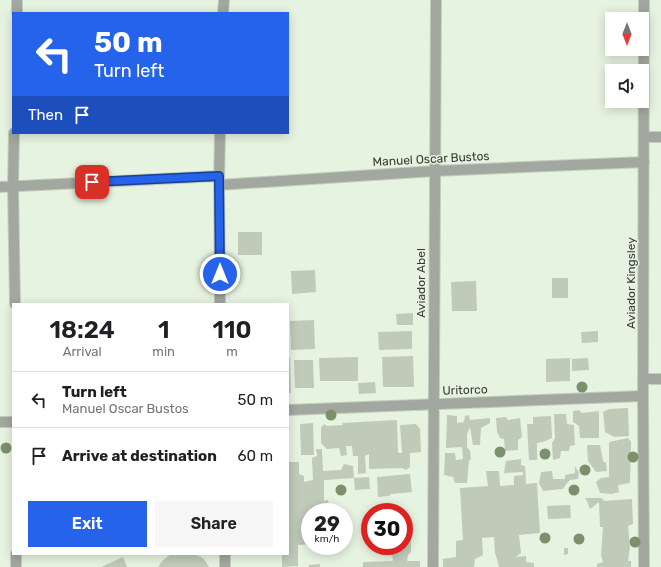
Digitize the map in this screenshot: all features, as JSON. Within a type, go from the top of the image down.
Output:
[{"type":"street","points":[[17,12],[18,0]]},
{"type":"street","points":[[223,12],[224,0]]},
{"type":"street","name":"Aviador Abel","points":[[432,567],[436,0]]},
{"type":"street","name":"Aviador Kingsley","points":[[644,0],[644,567]]},
{"type":"street","points":[[14,134],[13,186],[15,303]]},
{"type":"street","points":[[220,134],[220,303]]},
{"type":"street","points":[[644,137],[661,137]]},
{"type":"street","name":"Manuel Oscar Bustos","points":[[0,187],[219,181],[644,162]]},
{"type":"street","points":[[644,379],[661,379]]},
{"type":"street","name":"Uritorco","points":[[289,410],[643,396]]},
{"type":"street","points":[[0,422],[12,422]]},
{"type":"street","points":[[16,555],[16,567]]},
{"type":"street","points":[[225,555],[225,567]]},
{"type":"building","points":[[238,232],[262,232],[262,255],[238,255]]},
{"type":"building","points":[[315,270],[316,292],[292,294],[291,271]]},
{"type":"building","points":[[552,278],[568,278],[568,298],[552,298]]},
{"type":"building","points":[[476,281],[477,311],[452,311],[451,282]]},
{"type":"building","points":[[413,313],[413,325],[397,325],[396,314]]},
{"type":"building","points":[[314,320],[315,349],[291,350],[290,321]]},
{"type":"building","points":[[412,331],[412,349],[379,350],[378,332]]},
{"type":"building","points":[[598,331],[598,342],[582,343],[581,332]]},
{"type":"building","points":[[413,356],[414,387],[383,387],[382,357]]},
{"type":"building","points":[[358,357],[358,381],[320,381],[319,358]]},
{"type":"building","points":[[289,358],[290,358],[291,393],[289,393]]},
{"type":"building","points":[[570,358],[570,381],[546,382],[546,359]]},
{"type":"building","points":[[588,358],[589,370],[572,371],[572,359]]},
{"type":"building","points":[[294,360],[313,360],[314,388],[295,388]]},
{"type":"building","points":[[375,382],[376,393],[359,394],[358,383]]},
{"type":"building","points":[[628,408],[629,436],[614,437],[605,432],[603,412],[609,409]]},
{"type":"building","points":[[579,410],[582,413],[599,411],[599,438],[580,438],[579,426],[573,422],[573,411]]},
{"type":"building","points":[[554,414],[566,414],[567,424],[574,425],[575,445],[570,446],[569,451],[561,451],[560,458],[553,460],[552,443],[555,438]]},
{"type":"building","points":[[447,415],[457,416],[457,423],[464,422],[465,416],[469,415],[470,420],[490,418],[490,423],[481,428],[480,445],[473,445],[470,427],[467,434],[467,447],[470,451],[471,459],[469,461],[467,483],[455,483],[453,477],[444,475],[445,453],[455,453],[456,460],[463,459],[462,447],[446,448]]},
{"type":"building","points":[[551,416],[552,438],[537,443],[537,460],[529,460],[527,424],[533,424],[533,417]]},
{"type":"building","points":[[506,417],[508,420],[520,418],[522,437],[518,440],[518,450],[505,451],[504,439],[500,438],[497,432],[496,418]]},
{"type":"building","points":[[397,420],[398,453],[402,453],[400,425],[416,424],[420,429],[421,452],[410,453],[410,467],[406,470],[402,468],[369,469],[369,454],[365,456],[366,473],[358,474],[358,456],[353,456],[352,446],[346,446],[347,455],[341,456],[339,448],[327,449],[321,443],[321,428],[324,424],[327,426],[343,425],[342,423]]},
{"type":"building","points":[[313,423],[314,455],[301,455],[300,424]]},
{"type":"building","points":[[628,438],[631,442],[630,483],[618,485],[619,492],[612,494],[600,493],[596,482],[601,478],[609,477],[609,442]]},
{"type":"building","points":[[587,445],[600,445],[603,461],[606,463],[607,471],[596,472],[588,461]]},
{"type":"building","points":[[316,449],[322,449],[323,471],[341,470],[344,464],[353,466],[354,478],[324,480],[324,501],[328,500],[328,503],[301,503],[301,545],[298,545],[298,566],[282,567],[282,555],[289,555],[289,462],[299,462],[299,474],[304,476],[304,482],[313,480],[312,458],[317,456]]},
{"type":"building","points":[[521,459],[521,465],[525,466],[526,484],[537,483],[540,533],[519,535],[521,553],[516,557],[526,556],[526,562],[534,563],[534,567],[499,567],[495,553],[494,537],[482,538],[483,555],[475,559],[474,567],[443,567],[443,559],[456,557],[456,541],[463,540],[460,488],[488,486],[486,471],[499,471],[500,486],[514,485],[514,476],[523,475],[523,472],[504,473],[506,461]]},
{"type":"building","points":[[575,466],[579,473],[578,479],[570,480],[563,489],[543,491],[539,483],[541,472],[552,471],[553,479],[565,479],[565,475],[575,473]]},
{"type":"building","points":[[410,474],[412,492],[378,497],[377,477]]},
{"type":"building","points":[[369,477],[370,489],[355,490],[354,478]]},
{"type":"building","points":[[585,498],[602,498],[604,501],[632,499],[633,524],[628,526],[630,547],[628,561],[631,561],[631,567],[597,567],[597,564],[603,562],[601,555],[603,527],[600,527],[599,502],[590,509]]},
{"type":"building","points":[[570,505],[571,518],[548,519],[547,506]]},
{"type":"building","points":[[564,548],[568,548],[568,554],[564,555]]},
{"type":"building","points":[[170,555],[197,555],[204,559],[209,567],[158,567],[162,561]]},
{"type":"building","points":[[392,555],[408,555],[407,561],[420,561],[420,567],[363,567],[363,562],[393,561]]},
{"type":"building","points":[[123,557],[127,567],[101,567]]},
{"type":"building","points":[[320,564],[320,567],[309,567],[309,565]]},
{"type":"route","points":[[92,182],[219,176],[220,274]]}]
